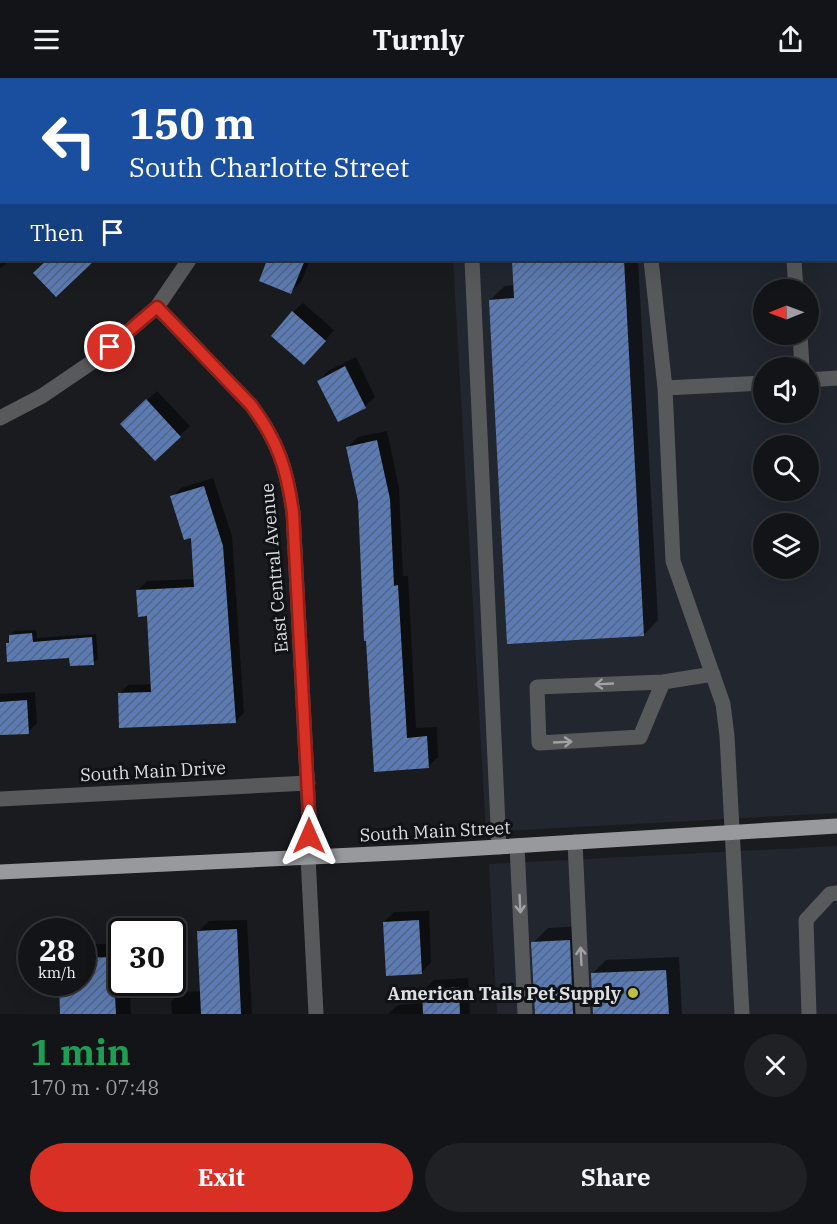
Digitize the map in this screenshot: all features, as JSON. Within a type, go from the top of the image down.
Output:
[{"type":"main road","name":"South Main Street","points":[[0,872],[499,847],[837,826]]},
{"type":"street","points":[[0,418],[74,376],[157,307],[188,261]]},
{"type":"street","points":[[472,261],[499,847]]},
{"type":"street","points":[[651,261],[664,388],[673,561],[723,704],[727,736],[742,1014]]},
{"type":"street","points":[[794,261],[795,279]]},
{"type":"street","name":"East Central Avenue","points":[[157,307],[251,405],[263,421],[280,454],[289,481],[293,513],[308,783],[308,857],[316,1014]]},
{"type":"street","points":[[819,379],[837,378]]},
{"type":"street","points":[[664,388],[753,384]]},
{"type":"street","points":[[663,682],[640,737],[539,743],[537,687],[663,682],[713,674]]},
{"type":"street","name":"South Main Drive","points":[[0,799],[308,783]]},
{"type":"street","points":[[575,842],[583,1014]]},
{"type":"street","points":[[517,846],[525,1014]]},
{"type":"street","points":[[809,1014],[806,920],[830,894],[837,893]]},
{"type":"shaded area","points":[[453,261],[837,261],[837,813],[486,832]]},
{"type":"shaded area","points":[[837,846],[837,1014],[497,1014],[489,864]]},
{"type":"building","points":[[46,261],[94,261],[56,297],[33,273]]},
{"type":"building","points":[[267,261],[305,261],[291,294],[259,281]]},
{"type":"building","points":[[512,261],[624,261],[644,636],[507,644],[489,300],[514,298]]},
{"type":"building","points":[[292,311],[326,341],[304,365],[271,336]]},
{"type":"building","points":[[345,366],[366,408],[338,422],[317,381]]},
{"type":"building","points":[[146,399],[181,437],[155,461],[120,424]]},
{"type":"building","points":[[377,440],[390,499],[394,586],[398,585],[407,738],[427,736],[429,768],[374,772],[366,641],[364,641],[358,501],[346,447]]},
{"type":"building","points":[[204,486],[223,546],[236,723],[119,728],[118,693],[151,692],[147,616],[138,617],[136,590],[194,587],[191,538],[184,540],[170,496]]},
{"type":"building","points":[[32,633],[33,642],[92,637],[94,665],[70,666],[69,658],[7,662],[6,643],[9,643],[9,635]]},
{"type":"building","points":[[27,700],[29,734],[0,735],[0,702]]},
{"type":"building","points":[[419,920],[422,974],[386,976],[383,922]]},
{"type":"building","points":[[237,929],[241,1014],[201,1014],[197,931]]},
{"type":"building","points":[[570,940],[573,1014],[535,1014],[531,942]]},
{"type":"building","points":[[108,957],[108,996],[115,996],[116,1014],[60,1014],[59,996],[96,996],[96,958]]},
{"type":"building","name":"American Tails Pet Supply","points":[[666,970],[669,1014],[593,1014],[591,973]]},
{"type":"building","points":[[459,987],[460,1014],[423,1014],[422,990]]},
{"type":"place","name":"American Tails Pet Supply","points":[[633,993]]},
{"type":"route","points":[[110,347],[157,307],[251,405],[263,421],[280,454],[289,481],[293,513],[309,836]]}]
